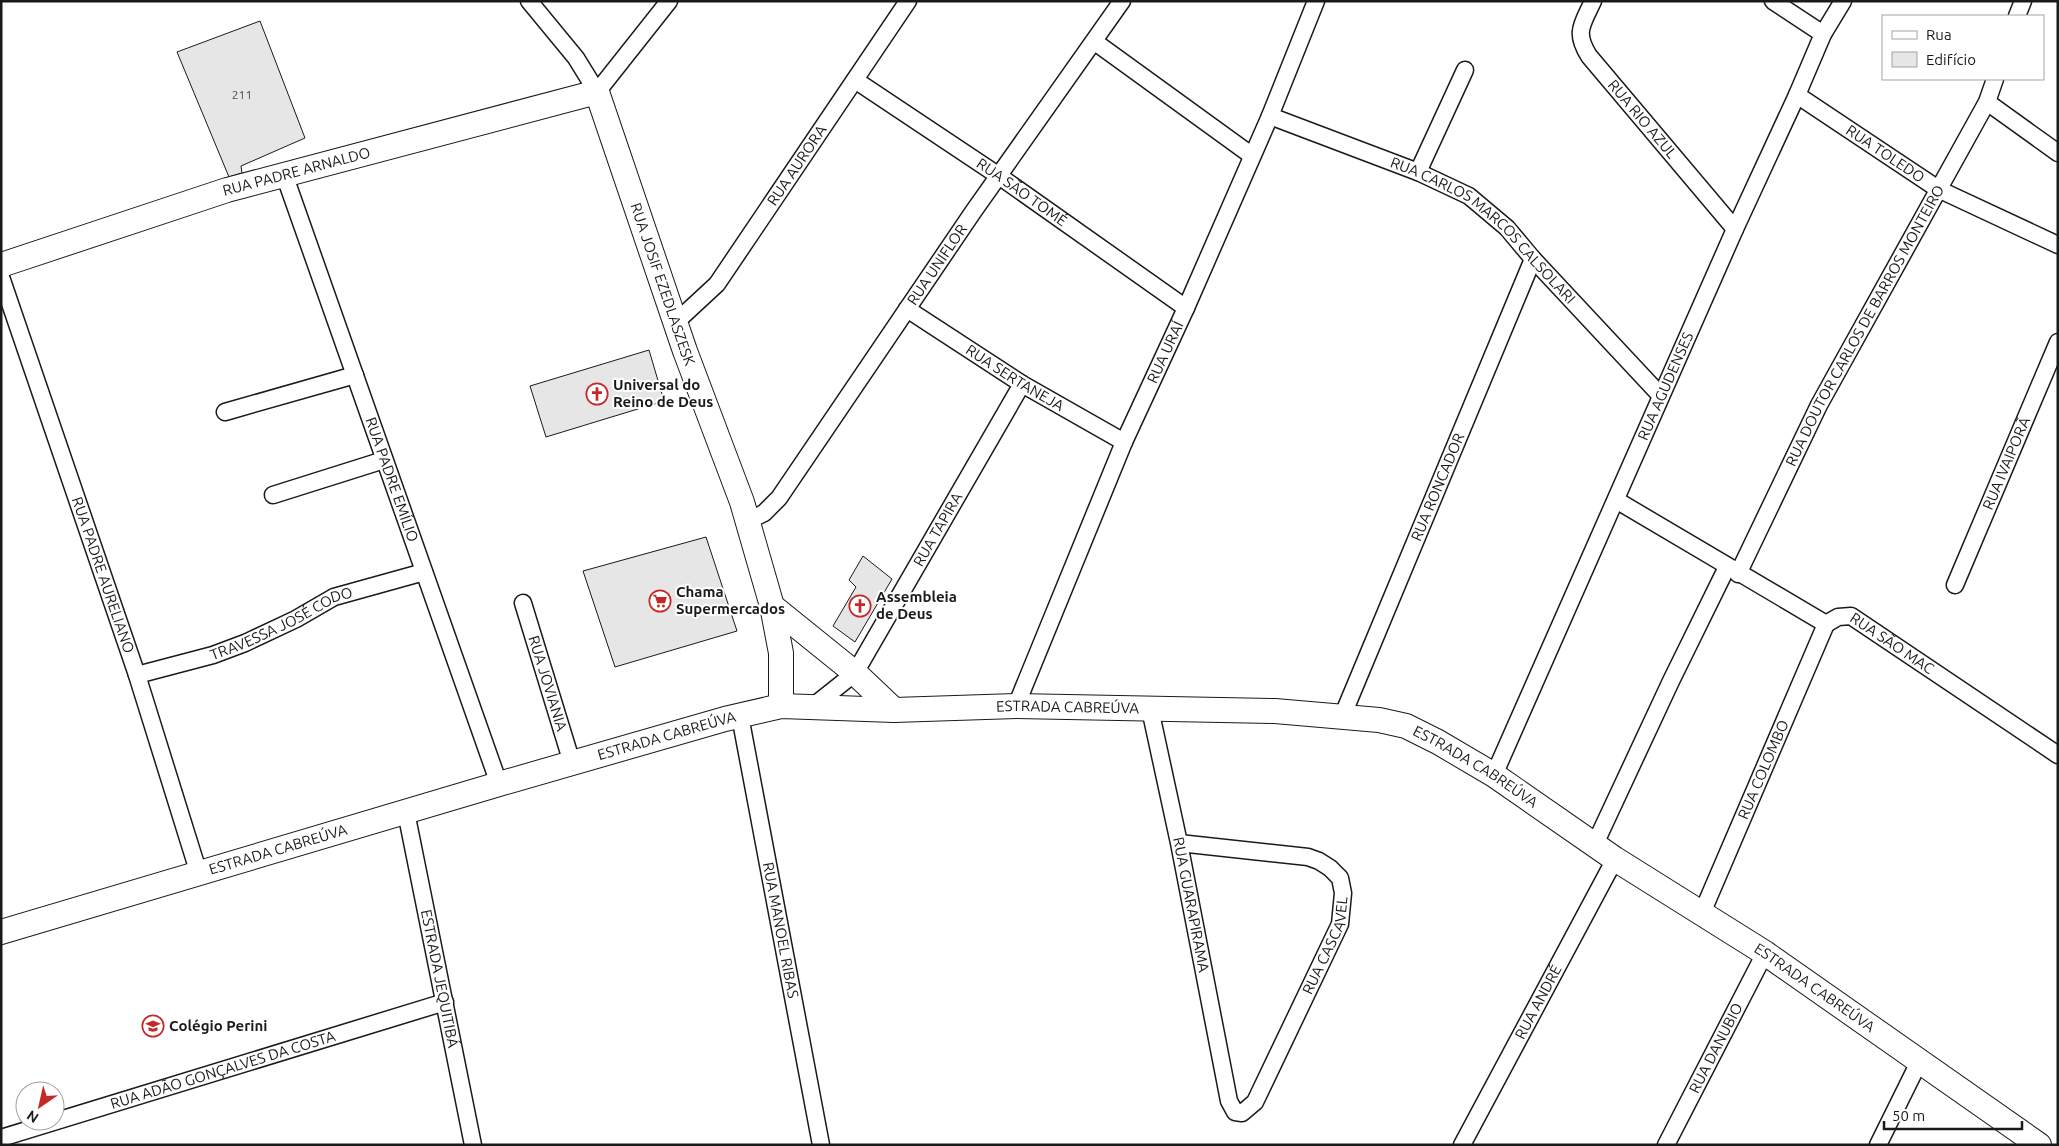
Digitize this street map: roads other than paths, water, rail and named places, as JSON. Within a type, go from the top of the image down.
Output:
[{"type":"main road","name":"RUA PADRE ARNALDO","points":[[1,265],[227,190],[597,92]]},
{"type":"main road","name":"RUA JOSIF EZEDLASZESK","points":[[597,92],[676,322],[748,521],[772,606],[781,654],[782,706]]},
{"type":"main road","points":[[772,606],[855,673],[894,710]]},
{"type":"main road","name":"ESTRADA CABREÚVA","points":[[1,932],[498,784],[782,706],[894,710],[1016,706],[1275,711],[1342,716],[1379,720],[1406,726],[1438,742],[1494,775],[1615,859],[1765,953],[2039,1145]]},
{"type":"street","points":[[529,1],[576,58],[597,92],[669,1]]},
{"type":"street","name":"RUA AURORA","points":[[676,322],[718,284],[908,1]]},
{"type":"street","name":"RUA UNIFLOR","points":[[748,521],[764,513],[779,498],[998,176],[1095,42],[1122,1]]},
{"type":"street","name":"RUA URAÍ","points":[[1016,706],[1124,442],[1186,308],[1251,155],[1270,116],[1316,1]]},
{"type":"street","name":"RUA RIO AZUL","points":[[1593,1],[1581,26],[1581,43],[1589,56],[1734,229]]},
{"type":"street","points":[[1773,1],[1823,34]]},
{"type":"street","name":"RUA AGUDENSES","points":[[1494,775],[1734,229],[1797,96],[1823,34],[1843,1]]},
{"type":"street","points":[[2017,15],[2023,1]]},
{"type":"street","points":[[1095,42],[1251,155]]},
{"type":"street","points":[[1418,172],[1465,70]]},
{"type":"street","name":"RUA SÃO TOMÉ","points":[[855,80],[998,176],[1186,308]]},
{"type":"street","name":"RUA DOUTOR CARLOS DE BARROS MONTEIRO","points":[[1595,844],[1671,681],[1733,571],[1819,405],[1987,102],[1995,80]]},
{"type":"street","name":"RUA TOLEDO","points":[[1797,96],[1938,189],[2058,245]]},
{"type":"street","points":[[1987,102],[2058,153]]},
{"type":"street","name":"RUA CARLOS MARCOS CALSOLARI","points":[[1270,116],[1418,172],[1469,196],[1506,228],[1661,396]]},
{"type":"street","name":"RUA PADRE EMÍLIO","points":[[284,174],[498,784]]},
{"type":"street","name":"RUA RONCADOR","points":[[1342,716],[1533,258]]},
{"type":"street","name":"RUA PADRE AURELIANO","points":[[1,277],[138,676],[199,874]]},
{"type":"street","name":"RUA SERTANEJA","points":[[907,309],[1022,384],[1124,442]]},
{"type":"street","name":"RUA IVAIPORÃ","points":[[1955,585],[2058,342]]},
{"type":"street","points":[[225,412],[355,375]]},
{"type":"street","name":"RUA TAPIRA","points":[[855,673],[1022,384]]},
{"type":"street","points":[[273,495],[384,460]]},
{"type":"street","name":"RUA SÃO MAC","points":[[1616,500],[1733,571],[1826,624],[1838,617],[1851,616],[2058,755]]},
{"type":"street","name":"TRAVESSA JOSÉ CODO","points":[[138,676],[213,655],[245,643],[296,619],[334,597],[424,572]]},
{"type":"street","name":"RUA JOVIANIA","points":[[523,603],[572,763]]},
{"type":"street","name":"RUA COLOMBO","points":[[1702,913],[1826,624]]},
{"type":"street","points":[[811,708],[855,673]]},
{"type":"street","name":"RUA GUARAPIRAMA","points":[[1150,709],[1179,844],[1229,1101]]},
{"type":"street","name":"RUA MANOEL RIBAS","points":[[740,716],[821,1145]]},
{"type":"street","name":"ESTRADA JEQUITIBÁ","points":[[406,812],[473,1145]]},
{"type":"street","name":"RUA CASCAVEL","points":[[1179,844],[1308,857],[1330,868],[1340,878],[1343,893],[1340,924],[1255,1102],[1242,1113],[1235,1112],[1229,1101]]},
{"type":"street","name":"RUA ANDRÉ","points":[[1462,1145],[1615,859]]},
{"type":"street","name":"RUA DANUBIO","points":[[1666,1145],[1765,953]]},
{"type":"street","name":"RUA ADÃO GONÇALVES DA COSTA","points":[[1,1138],[444,1002]]},
{"type":"street","points":[[1878,1145],[1920,1060]]},
{"type":"place","name":"Universal do Reino de Deus","points":[[597,394]]},
{"type":"place","name":"Chama Supermercados","points":[[660,601]]},
{"type":"place","name":"Assembleia de Deus","points":[[860,606]]},
{"type":"place","name":"Colégio Perini","points":[[153,1026]]}]
